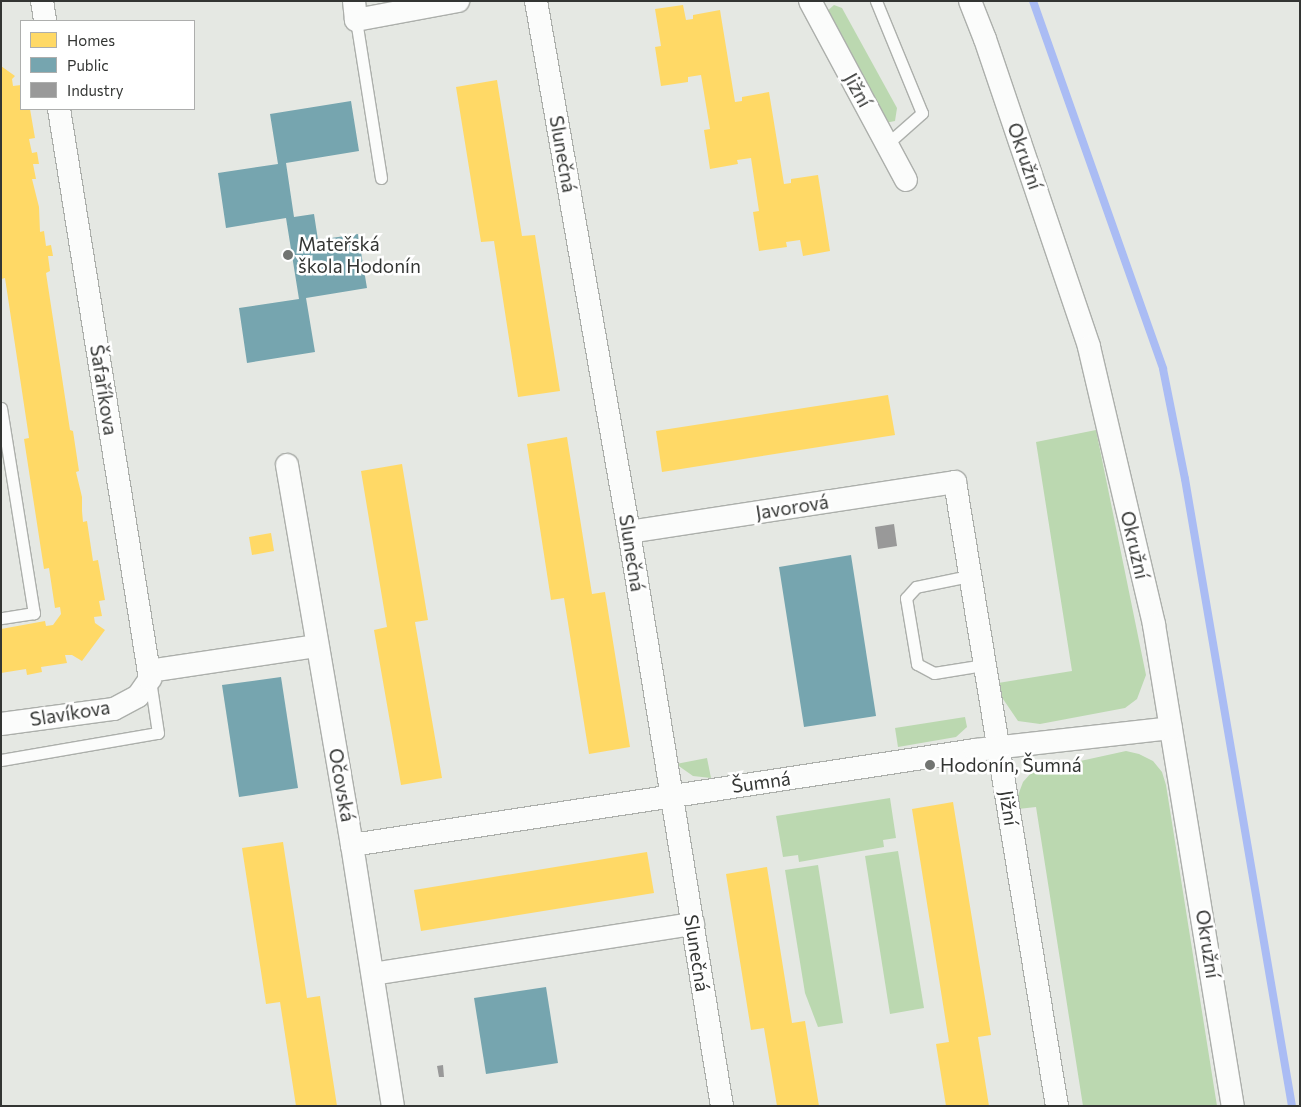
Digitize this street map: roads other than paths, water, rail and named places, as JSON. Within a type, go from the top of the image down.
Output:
[{"type":"street","points":[[42,1],[45,20]]},
{"type":"street","points":[[355,10],[458,1]]},
{"type":"street","name":"Slunečná","points":[[536,1],[629,532],[722,1106]]},
{"type":"street","name":"Jižní","points":[[810,1],[906,180]]},
{"type":"street","name":"Okružní","points":[[970,1],[985,38],[1089,347],[1154,625],[1233,1106]]},
{"type":"street","name":"Šafaříkova","points":[[59,110],[149,675]]},
{"type":"street","name":"Očovská","points":[[287,465],[352,845],[393,1106]]},
{"type":"street","name":"Javorová","points":[[629,532],[955,482]]},
{"type":"street","name":"Jižní","points":[[955,482],[1057,1106]]},
{"type":"street","points":[[149,675],[317,646]]},
{"type":"street","name":"Slavíkova","points":[[1,724],[114,708],[138,696],[149,675]]},
{"type":"street","name":"Šumná","points":[[352,845],[672,794],[998,747],[1171,728]]},
{"type":"street","points":[[373,974],[693,924]]},
{"type":"lane","points":[[876,1],[922,113],[887,144]]},
{"type":"lane","points":[[355,10],[381,178]]},
{"type":"lane","points":[[1,408],[34,613],[1,618]]},
{"type":"lane","points":[[969,576],[916,587],[906,598],[917,664],[934,673],[984,665]]},
{"type":"lane","points":[[1,760],[158,733],[149,675]]},
{"type":"waterway","points":[[1033,1],[1163,369],[1185,479],[1292,1106]]},
{"type":"place","name":"Mateřská škola Hodonín","points":[[288,255]]},
{"type":"place","name":"Hodonín, Šumná","points":[[930,765]]}]
